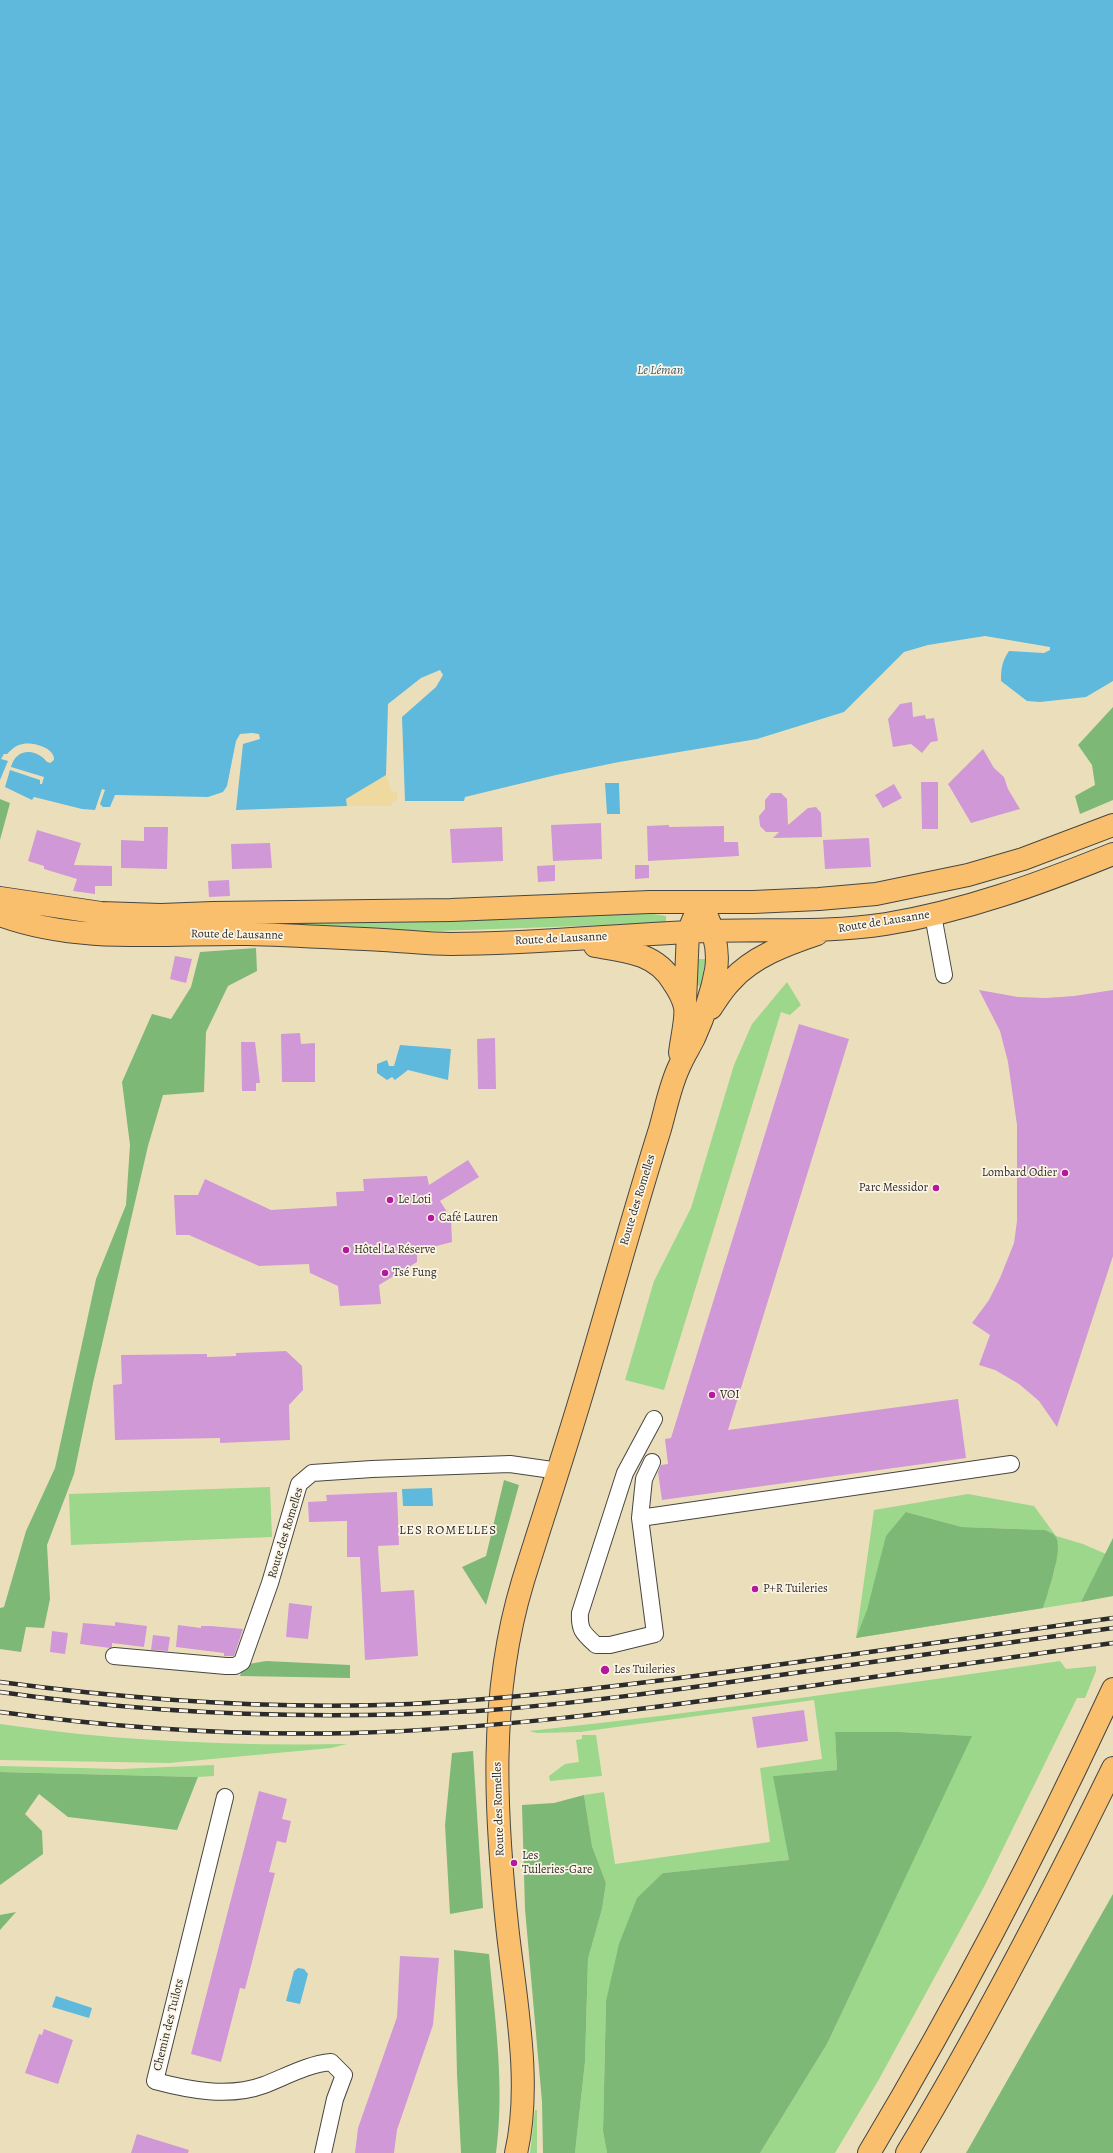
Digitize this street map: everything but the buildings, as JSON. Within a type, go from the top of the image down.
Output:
[{"type":"main road","name":"Route de Lausanne","points":[[0,898],[102,913],[161,915],[451,910],[650,902],[819,899],[876,894],[926,884],[1023,859],[1113,825]]},
{"type":"main road","name":"Route de Lausanne","points":[[0,914],[42,927],[114,934],[246,934],[446,944],[559,940],[714,931],[830,930],[885,924],[933,915],[1018,890],[1113,854]]},
{"type":"main road","points":[[926,884],[933,915]]},
{"type":"main road","points":[[678,1068],[685,1008],[688,932],[701,902]]},
{"type":"main road","name":"Route des Romelles","points":[[516,2153],[521,2122],[522,2084],[518,2019],[500,1841],[498,1718],[501,1679],[514,1611],[558,1471],[678,1068],[699,1025],[716,971],[717,954],[714,931],[701,902]]},
{"type":"main road","points":[[699,1025],[731,980],[749,965],[775,951],[830,930]]},
{"type":"main road","points":[[559,940],[620,950],[644,956],[667,973],[681,996],[685,1008]]},
{"type":"main road","points":[[868,2153],[956,2002],[1002,1917],[1046,1831],[1113,1689]]},
{"type":"main road","points":[[907,2153],[992,2005],[1077,1843],[1113,1768]]},
{"type":"street","points":[[933,915],[944,975]]},
{"type":"street","points":[[652,1462],[644,1479],[640,1518],[655,1634],[610,1645],[596,1645],[584,1635],[579,1625],[580,1612],[625,1472],[637,1447],[654,1419]]},
{"type":"street","name":"Route des Romelles","points":[[114,1656],[226,1666],[235,1666],[242,1662],[270,1583],[299,1484],[312,1473],[372,1469],[510,1464],[558,1471]]},
{"type":"street","points":[[640,1518],[1011,1464]]},
{"type":"street","name":"Chemin des Tuilots","points":[[225,1797],[155,2081],[184,2089],[209,2091],[242,2090],[262,2086],[316,2065],[331,2062],[344,2075],[335,2099],[323,2153]]},
{"type":"green space","points":[[1113,707],[1113,800],[1080,814],[1075,796],[1095,785],[1092,765],[1078,745]]},
{"type":"green space","points":[[0,799],[10,803],[0,840]]},
{"type":"green space","points":[[5,906],[207,923],[378,923],[647,913],[666,916],[666,923],[438,931],[56,923]]},
{"type":"green space","points":[[256,948],[257,971],[228,986],[206,1032],[204,1092],[163,1095],[148,1146],[93,1383],[74,1474],[47,1545],[50,1599],[44,1628],[26,1627],[21,1652],[0,1649],[0,1608],[4,1607],[26,1531],[55,1468],[96,1279],[126,1205],[130,1145],[122,1082],[152,1014],[171,1019],[191,987],[200,952]]},
{"type":"green space","points":[[694,959],[706,959],[700,986],[693,984]]},
{"type":"green space","points":[[787,982],[801,1005],[790,1015],[781,1012],[664,1390],[625,1380],[654,1281],[691,1208],[734,1065],[752,1024]]},
{"type":"green space","points":[[504,1480],[519,1485],[486,1605],[462,1567],[486,1556]]},
{"type":"green space","points":[[270,1487],[272,1537],[71,1545],[69,1494]]},
{"type":"green space","points":[[968,1494],[1034,1506],[1056,1536],[1083,1544],[1106,1554],[1081,1602],[856,1638],[874,1510]],"holes":[[[906,1512],[962,1527],[1045,1530],[1058,1543],[1055,1569],[1048,1592]]]},
{"type":"green space","points":[[906,1512],[962,1527],[1045,1530],[1053,1534],[1058,1541],[1057,1560],[1043,1608],[856,1638],[867,1610],[886,1536]]},
{"type":"green space","points":[[1113,1538],[1113,1596],[1081,1602]]},
{"type":"green space","points":[[266,1661],[350,1665],[350,1678],[240,1676],[243,1665]]},
{"type":"green space","points":[[1060,1661],[1066,1669],[1096,1666],[1096,1671],[1085,1698],[1077,1698],[985,1885],[878,2081],[835,2153],[760,2153],[827,2044],[971,1736],[900,1732],[835,1732],[837,1770],[774,1776],[789,1860],[663,1873],[606,2001],[603,2131],[607,2153],[575,2153],[585,2062],[588,1959],[602,1909],[606,1883],[592,1846],[584,1795],[604,1792],[615,1864],[770,1842],[760,1768],[822,1759],[814,1700],[580,1732],[537,1733],[529,1731],[794,1699]]},
{"type":"green space","points":[[0,1724],[86,1735],[173,1741],[260,1744],[347,1744],[331,1748],[169,1763],[0,1760]]},
{"type":"green space","points":[[835,1732],[900,1732],[972,1736],[827,2044],[760,2153],[607,2153],[603,2131],[606,2001],[619,1944],[637,1898],[663,1873],[789,1860],[773,1776],[837,1770]]},
{"type":"green space","points":[[582,1735],[596,1735],[602,1776],[550,1781],[549,1776],[565,1764],[579,1762],[576,1740],[582,1739]]},
{"type":"green space","points":[[473,1751],[483,1908],[450,1914],[445,1825],[452,1753]]},
{"type":"green space","points":[[214,1765],[214,1776],[198,1777],[0,1772],[0,1766],[121,1769]]},
{"type":"green space","points":[[0,1772],[198,1777],[177,1830],[68,1817],[39,1794],[25,1814],[42,1831],[43,1854],[0,1885]]},
{"type":"green space","points":[[584,1795],[592,1846],[606,1883],[602,1909],[588,1959],[585,2062],[575,2153],[543,2153],[542,2102],[525,1909],[522,1805],[554,1803]]},
{"type":"green space","points":[[1113,1894],[1113,2153],[966,2153],[974,2139]]},
{"type":"green space","points":[[16,1912],[0,1930],[0,1915]]},
{"type":"green space","points":[[454,1950],[489,1954],[498,2054],[500,2103],[496,2153],[461,2153],[457,2074]]},
{"type":"green space","points":[[535,2110],[537,2110],[537,2153],[530,2153]]},
{"type":"sand","points":[[386,775],[392,792],[397,792],[397,800],[392,802],[392,806],[347,806],[346,799]]},
{"type":"water","name":"Le Léman","points":[[0,0],[1113,0],[1113,681],[1086,697],[1040,702],[1027,701],[1001,681],[1003,662],[1009,651],[1044,653],[1050,650],[1050,647],[985,636],[928,645],[904,652],[844,712],[757,739],[619,762],[556,775],[465,797],[464,801],[405,801],[402,717],[436,687],[443,675],[440,670],[421,678],[388,704],[386,775],[346,799],[347,806],[236,810],[243,744],[260,739],[259,734],[252,733],[240,734],[236,741],[227,786],[223,792],[208,797],[115,795],[110,807],[103,807],[100,804],[105,790],[102,789],[95,810],[82,809],[34,797],[32,800],[5,787],[10,770],[40,780],[40,784],[42,784],[44,777],[11,767],[19,754],[28,752],[37,754],[49,763],[54,760],[51,752],[43,747],[32,744],[18,745],[7,754],[4,754],[1,759],[8,761],[0,780]]},
{"type":"water","points":[[605,783],[619,783],[620,814],[607,814]]},
{"type":"water","points":[[400,1045],[451,1049],[448,1080],[408,1070],[395,1080],[392,1077],[387,1080],[377,1073],[377,1064],[387,1060],[389,1066],[394,1066]]},
{"type":"water","points":[[432,1488],[433,1506],[403,1506],[402,1489]]},
{"type":"water","points":[[298,1968],[304,1969],[308,1974],[300,2004],[286,2001],[294,1971]]},
{"type":"water","points":[[56,1996],[92,2008],[89,2018],[52,2007]]},
{"type":"railway","points":[[0,1682],[102,1694],[204,1702],[307,1706],[410,1704],[498,1698],[630,1684],[1113,1618]]},
{"type":"railway","points":[[0,1692],[119,1706],[238,1714],[357,1715],[477,1711],[588,1701],[1113,1628]]},
{"type":"railway","points":[[0,1712],[44,1718],[176,1730],[220,1732],[309,1734],[457,1728],[664,1706],[1113,1643]]},
{"type":"place","name":"Lombard Odier","points":[[1065,1173]]},
{"type":"place","name":"Parc Messidor","points":[[936,1188]]},
{"type":"place","name":"Le Loti","points":[[390,1200]]},
{"type":"place","name":"Café Lauren","points":[[431,1218]]},
{"type":"place","name":"Hôtel La Réserve","points":[[346,1250]]},
{"type":"place","name":"Tsé Fung","points":[[385,1273]]},
{"type":"place","name":"VOI","points":[[712,1395]]},
{"type":"place","name":"P+R Tuileries","points":[[755,1589]]},
{"type":"place","name":"Les Tuileries","points":[[605,1670]]},
{"type":"place","name":"Les Tuileries-Gare","points":[[514,1863]]},
{"type":"district","name":"LES ROMELLES","points":[[448,1531]]}]
